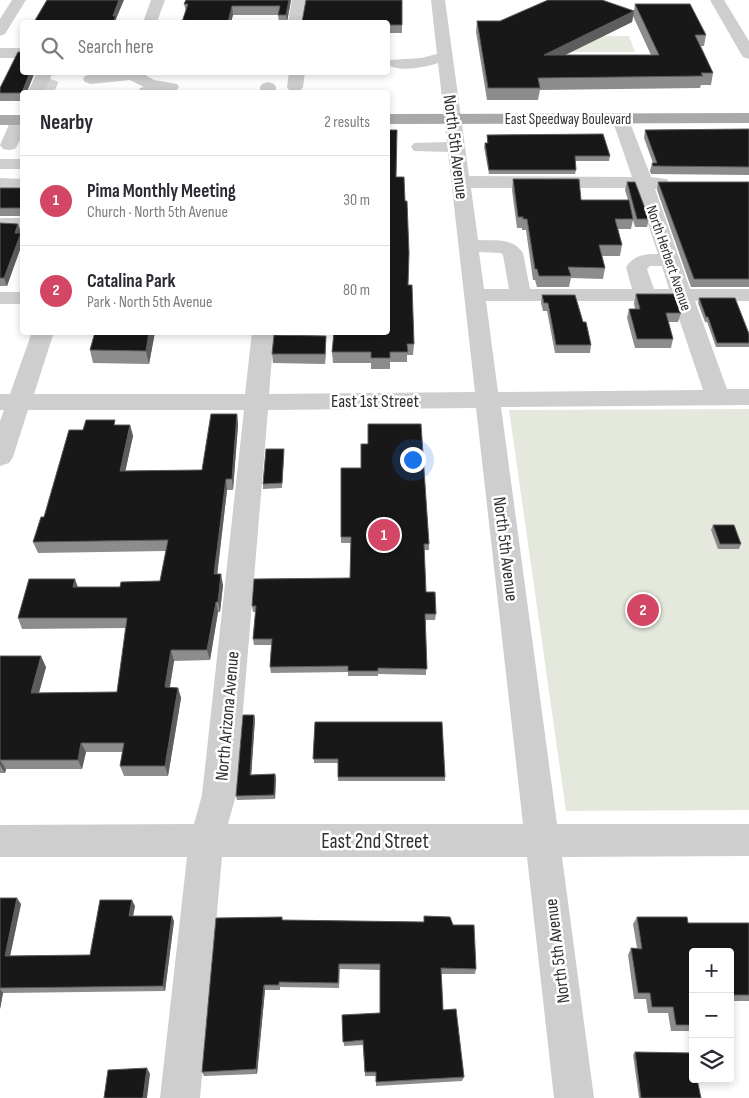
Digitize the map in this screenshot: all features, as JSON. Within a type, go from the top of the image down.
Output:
[{"type":"main road","name":"East Speedway Boulevard","points":[[390,119],[749,118]]},
{"type":"main road","points":[[0,120],[17,132]]},
{"type":"street","points":[[0,31],[19,0]]},
{"type":"street","points":[[151,20],[158,0]]},
{"type":"street","points":[[295,20],[299,0]]},
{"type":"street","name":"North 5th Avenue","points":[[438,0],[574,1098]]},
{"type":"street","points":[[716,0],[748,52]]},
{"type":"street","points":[[0,53],[20,53]]},
{"type":"street","points":[[395,63],[446,65]]},
{"type":"street","points":[[86,90],[93,76],[113,78],[121,75]]},
{"type":"street","points":[[124,75],[126,90]]},
{"type":"street","points":[[127,75],[150,84],[173,80]]},
{"type":"street","points":[[150,90],[173,80]]},
{"type":"street","name":"North Herbert Avenue","points":[[621,119],[717,396]]},
{"type":"street","points":[[420,147],[456,147]]},
{"type":"street","points":[[0,164],[20,164]]},
{"type":"street","points":[[460,182],[681,183]]},
{"type":"street","points":[[0,184],[20,184]]},
{"type":"street","points":[[0,224],[20,224]]},
{"type":"street","points":[[468,246],[506,247],[512,253],[521,295]]},
{"type":"street","points":[[646,295],[636,267],[645,260],[670,260]]},
{"type":"street","points":[[474,294],[749,294]]},
{"type":"street","points":[[0,298],[20,298]]},
{"type":"street","points":[[0,457],[10,402],[42,335]]},
{"type":"street","name":"North Arizona Avenue","points":[[180,1098],[206,842],[220,795],[263,335]]},
{"type":"street","name":"East 1st Street","points":[[10,402],[256,402],[749,396]]},
{"type":"street","name":"East 2nd Street","points":[[0,841],[749,840]]},
{"type":"shaded area","points":[[591,36],[629,36],[635,52],[551,52]]},
{"type":"shaded area","points":[[749,409],[749,810],[566,811],[509,410]]},
{"type":"building","points":[[47,0],[119,0],[113,16],[116,16],[114,20],[35,20]]},
{"type":"building","points":[[186,0],[289,0],[286,15],[278,15],[280,6],[232,6],[228,20],[183,20],[188,4],[184,4]]},
{"type":"building","points":[[306,0],[402,0],[402,25],[390,25],[390,20],[302,20]]},
{"type":"building","points":[[548,0],[602,0],[634,11],[544,55],[659,55],[635,4],[690,4],[706,35],[695,35],[713,73],[701,73],[703,76],[538,78],[540,88],[488,88],[477,21],[500,21]]},
{"type":"building","points":[[18,52],[20,52],[20,75],[29,75],[23,90],[20,90],[20,93],[0,93],[0,88]]},
{"type":"building","points":[[749,129],[749,167],[653,166],[652,163],[657,163],[645,130]]},
{"type":"building","points":[[390,130],[397,130],[396,177],[404,177],[405,201],[407,201],[408,285],[412,285],[414,344],[407,344],[408,352],[390,352],[390,358],[371,358],[371,352],[332,352],[334,335],[390,335]]},
{"type":"building","points":[[603,134],[610,156],[575,156],[576,170],[489,170],[485,143],[488,143],[487,135]]},
{"type":"building","points":[[513,179],[579,179],[581,200],[629,200],[633,219],[615,219],[622,245],[599,245],[605,268],[568,267],[571,276],[539,276],[537,269],[535,269],[527,219],[518,217]]},
{"type":"building","points":[[627,182],[635,182],[649,219],[637,219]]},
{"type":"building","points":[[658,182],[749,182],[749,279],[694,279]]},
{"type":"building","points":[[0,188],[20,188],[20,208],[0,208]]},
{"type":"building","points":[[0,223],[18,224],[15,233],[20,233],[20,236],[4,278],[0,278]]},
{"type":"building","points":[[636,294],[674,294],[681,313],[666,313],[673,339],[637,339],[629,309],[640,309]]},
{"type":"building","points":[[542,295],[575,295],[583,322],[586,322],[591,345],[556,345],[548,303],[544,303]]},
{"type":"building","points":[[699,298],[735,298],[749,334],[749,343],[717,343]]},
{"type":"building","points":[[94,335],[149,335],[146,351],[90,350]]},
{"type":"building","points":[[274,335],[326,336],[325,354],[272,354]]},
{"type":"building","points":[[211,414],[237,414],[232,479],[226,479],[214,574],[221,574],[218,602],[216,602],[207,650],[171,650],[165,687],[178,688],[165,766],[120,766],[124,743],[81,743],[78,760],[0,760],[0,656],[41,656],[31,693],[117,692],[127,618],[18,618],[29,579],[75,579],[73,587],[120,587],[121,582],[160,581],[168,540],[33,542],[41,517],[44,517],[69,430],[83,430],[86,420],[115,420],[114,425],[130,425],[120,471],[202,470]]},
{"type":"building","points":[[368,424],[421,424],[429,544],[424,544],[426,592],[435,592],[436,614],[425,614],[427,669],[378,668],[378,671],[348,671],[348,666],[270,667],[272,639],[253,639],[256,606],[252,606],[254,579],[350,578],[351,537],[341,537],[341,468],[361,468],[361,444],[368,444]]},
{"type":"building","points":[[266,449],[284,449],[282,483],[263,484]]},
{"type":"building","points":[[713,525],[734,525],[741,544],[720,544]]},
{"type":"building","points":[[243,715],[254,715],[250,775],[275,774],[274,795],[236,796]]},
{"type":"building","points":[[315,722],[442,722],[445,777],[338,777],[338,759],[313,759]]},
{"type":"building","points":[[0,898],[17,898],[5,956],[90,955],[100,900],[132,900],[129,916],[172,916],[163,986],[0,988]]},
{"type":"building","points":[[424,916],[450,917],[453,925],[474,925],[476,969],[441,968],[443,1010],[456,1009],[464,1077],[376,1082],[376,1072],[365,1072],[363,1040],[343,1042],[342,1015],[380,1013],[380,964],[339,964],[338,983],[279,982],[279,985],[264,985],[256,1069],[202,1072],[216,918],[282,917],[282,920],[424,922]]},
{"type":"building","points":[[637,917],[687,917],[688,923],[749,923],[749,995],[734,995],[734,948],[689,948],[689,1025],[676,1025],[673,1007],[652,1007],[650,993],[638,993],[631,948],[642,949]]},
{"type":"building","points":[[635,1052],[689,1053],[689,1083],[698,1083],[701,1098],[641,1098]]},
{"type":"building","points":[[147,1068],[143,1098],[104,1098],[108,1070]]},
{"type":"tunnel","points":[[46,90],[51,79]]},
{"type":"place","name":"Pima Monthly Meeting","points":[[384,535]]},
{"type":"place","name":"Catalina Park","points":[[643,610]]}]
